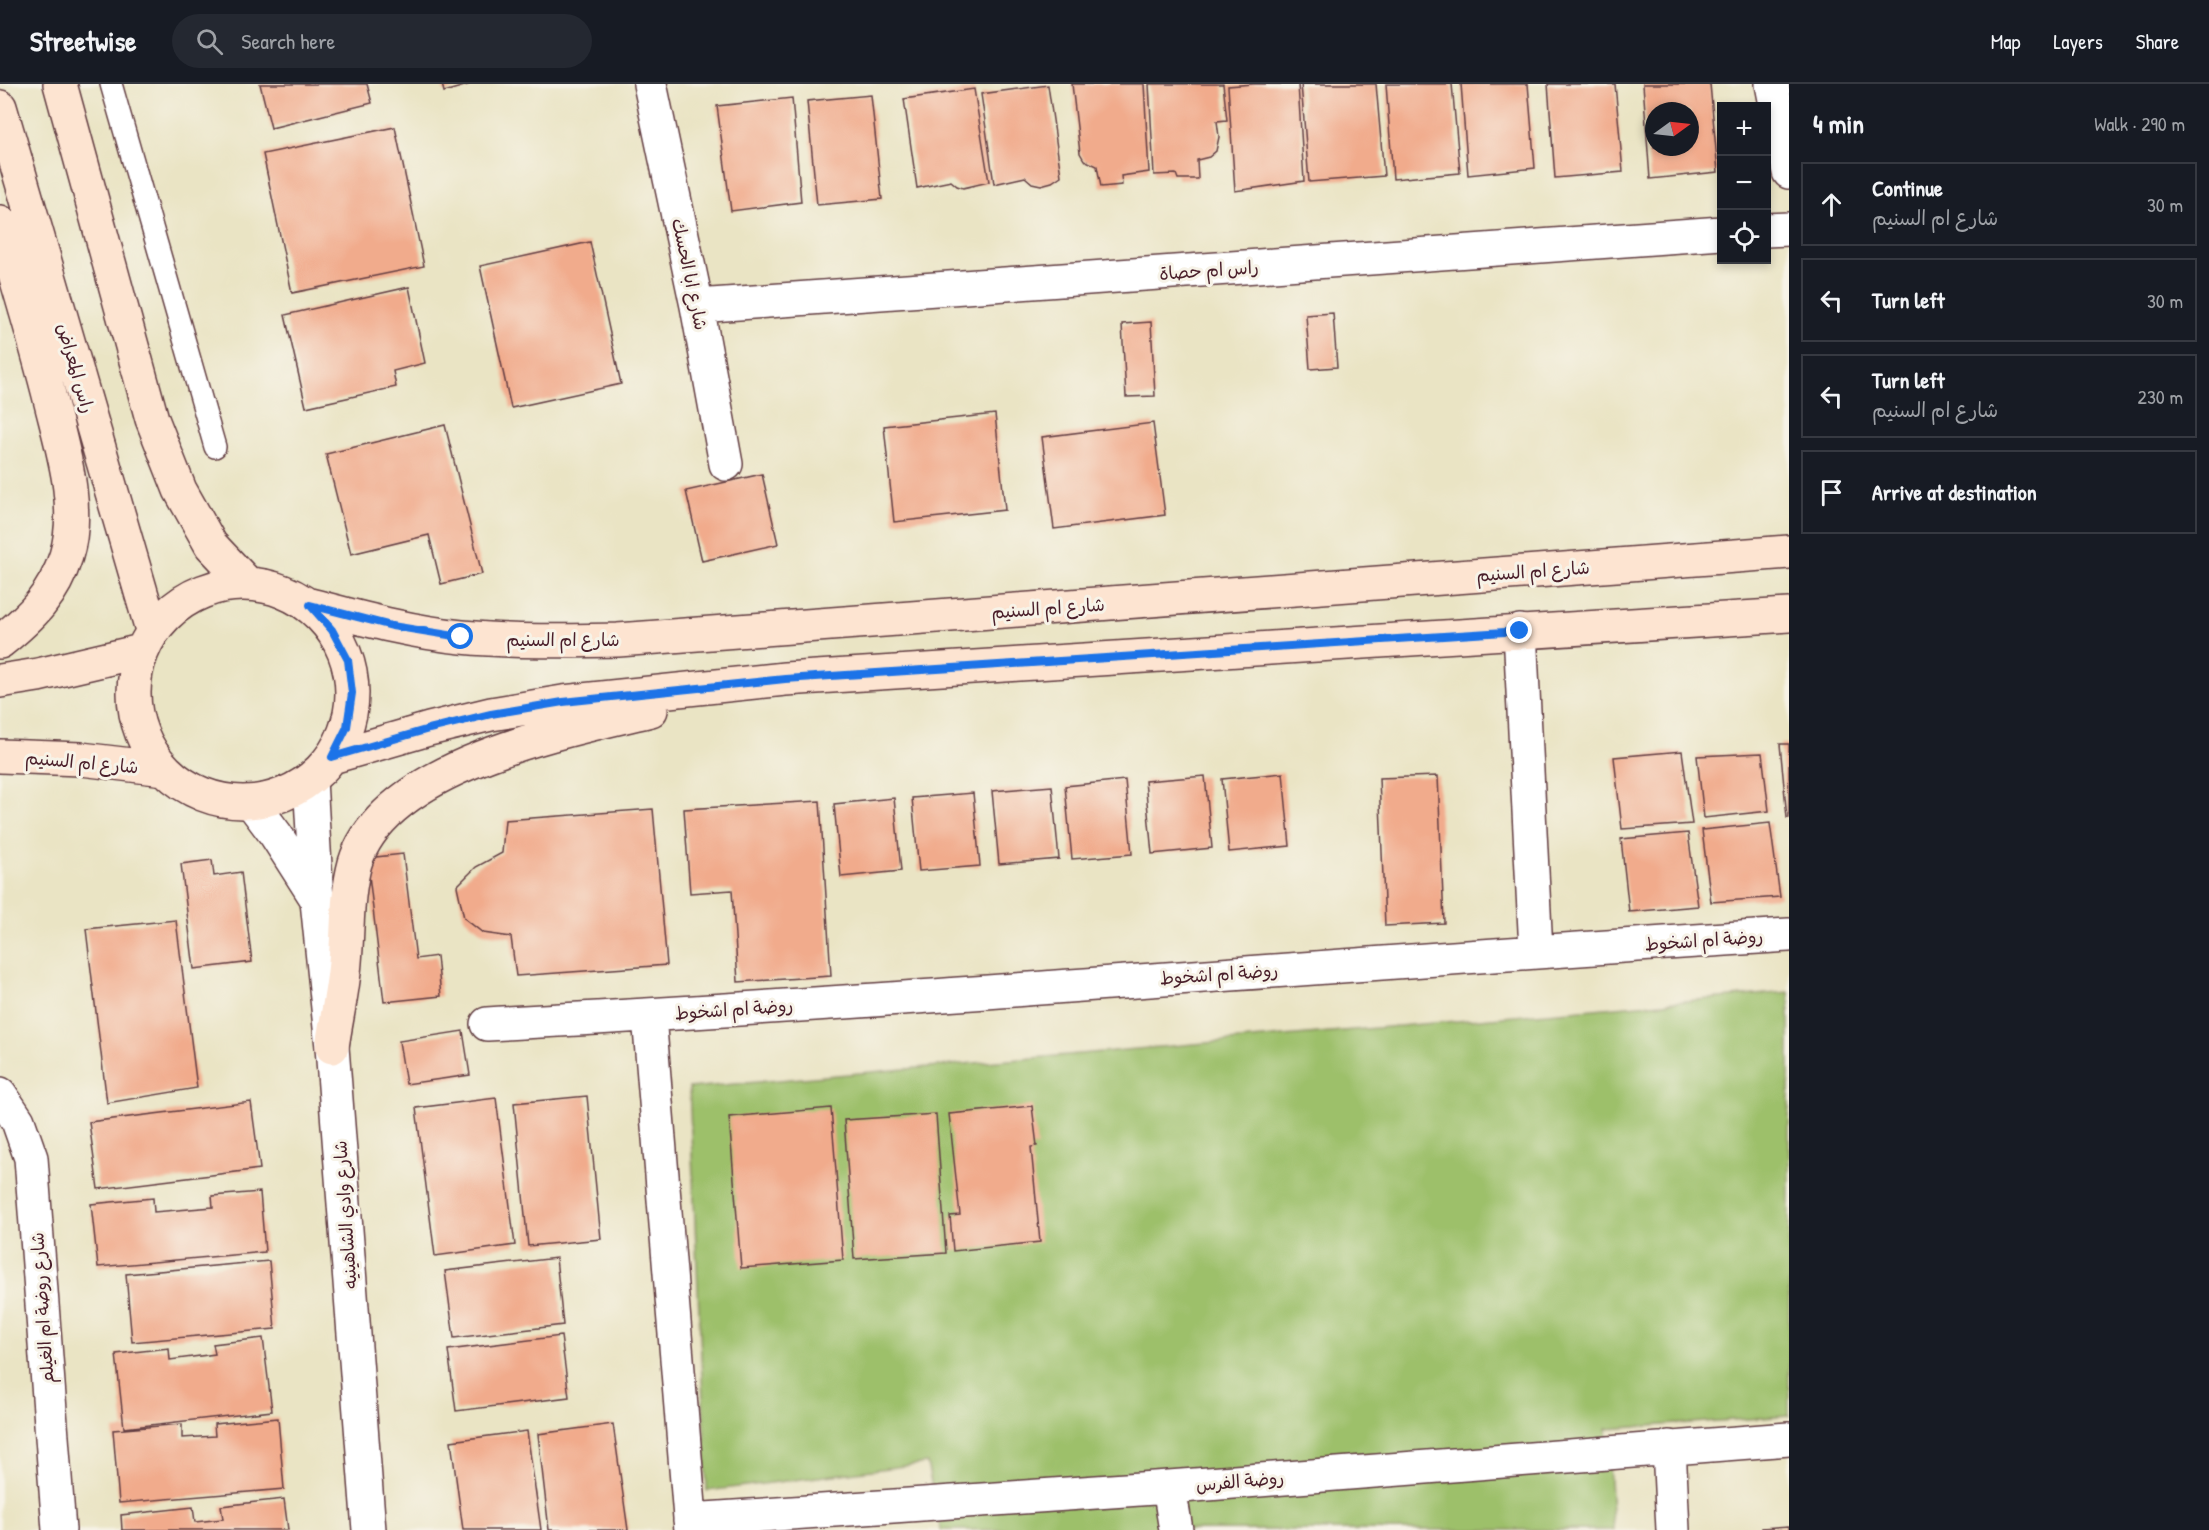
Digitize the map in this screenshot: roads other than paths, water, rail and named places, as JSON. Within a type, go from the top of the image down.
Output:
[{"type":"main road","points":[[60,84],[152,419],[180,490],[211,545],[247,583]]},
{"type":"main road","name":"راس المعراض","points":[[0,106],[147,640]]},
{"type":"main road","points":[[0,222],[44,372],[71,498],[70,533],[66,556],[54,586],[28,619],[0,642]]},
{"type":"main road","name":"شارع ام السنيم","points":[[310,605],[392,626],[461,637],[535,641],[618,640],[1789,552]]},
{"type":"main road","points":[[321,768],[347,727],[352,693],[348,660],[332,630],[310,605],[280,589],[247,583],[220,585],[194,594],[171,609],[147,640],[134,681],[135,714],[146,744],[165,769],[190,789],[220,800],[252,802],[282,795],[321,768],[429,729],[491,714],[563,702],[785,679],[1789,615]]},
{"type":"main road","points":[[0,681],[38,675],[147,640]]},
{"type":"main road","points":[[332,1047],[345,963],[347,899],[356,861],[369,834],[388,811],[417,790],[454,770],[494,753],[592,724],[785,679]]},
{"type":"main road","name":"شارع ام السنيم","points":[[0,756],[81,759],[165,769]]},
{"type":"street","name":"شارع ابا الحسك","points":[[650,84],[698,306],[726,464]]},
{"type":"street","points":[[1772,84],[1789,172]]},
{"type":"street","points":[[1771,230],[1789,228]]},
{"type":"street","name":"راس ام حصاة","points":[[698,306],[1717,233]]},
{"type":"street","points":[[1520,631],[1536,951]]},
{"type":"street","name":"شارع وادي الشاهينيه","points":[[321,768],[317,901],[332,1047],[369,1530]]},
{"type":"street","name":"شارع وادي الشاهينيه","points":[[252,802],[276,835],[317,901]]},
{"type":"street","name":"روضة ام اشخوط","points":[[487,1024],[650,1016],[1536,951],[1789,935]]},
{"type":"street","name":"روضة ام اشخوط","points":[[650,1016],[691,1525]]},
{"type":"street","name":"شارع روضة ام الغيلم","points":[[0,1094],[18,1122],[31,1158],[59,1530]]},
{"type":"street","name":"روضة الفرس","points":[[691,1525],[1789,1439]]},
{"type":"street","points":[[1669,1447],[1672,1530]]},
{"type":"street","points":[[1169,1487],[1176,1530]]},
{"type":"lane","points":[[111,84],[215,447]]}]
